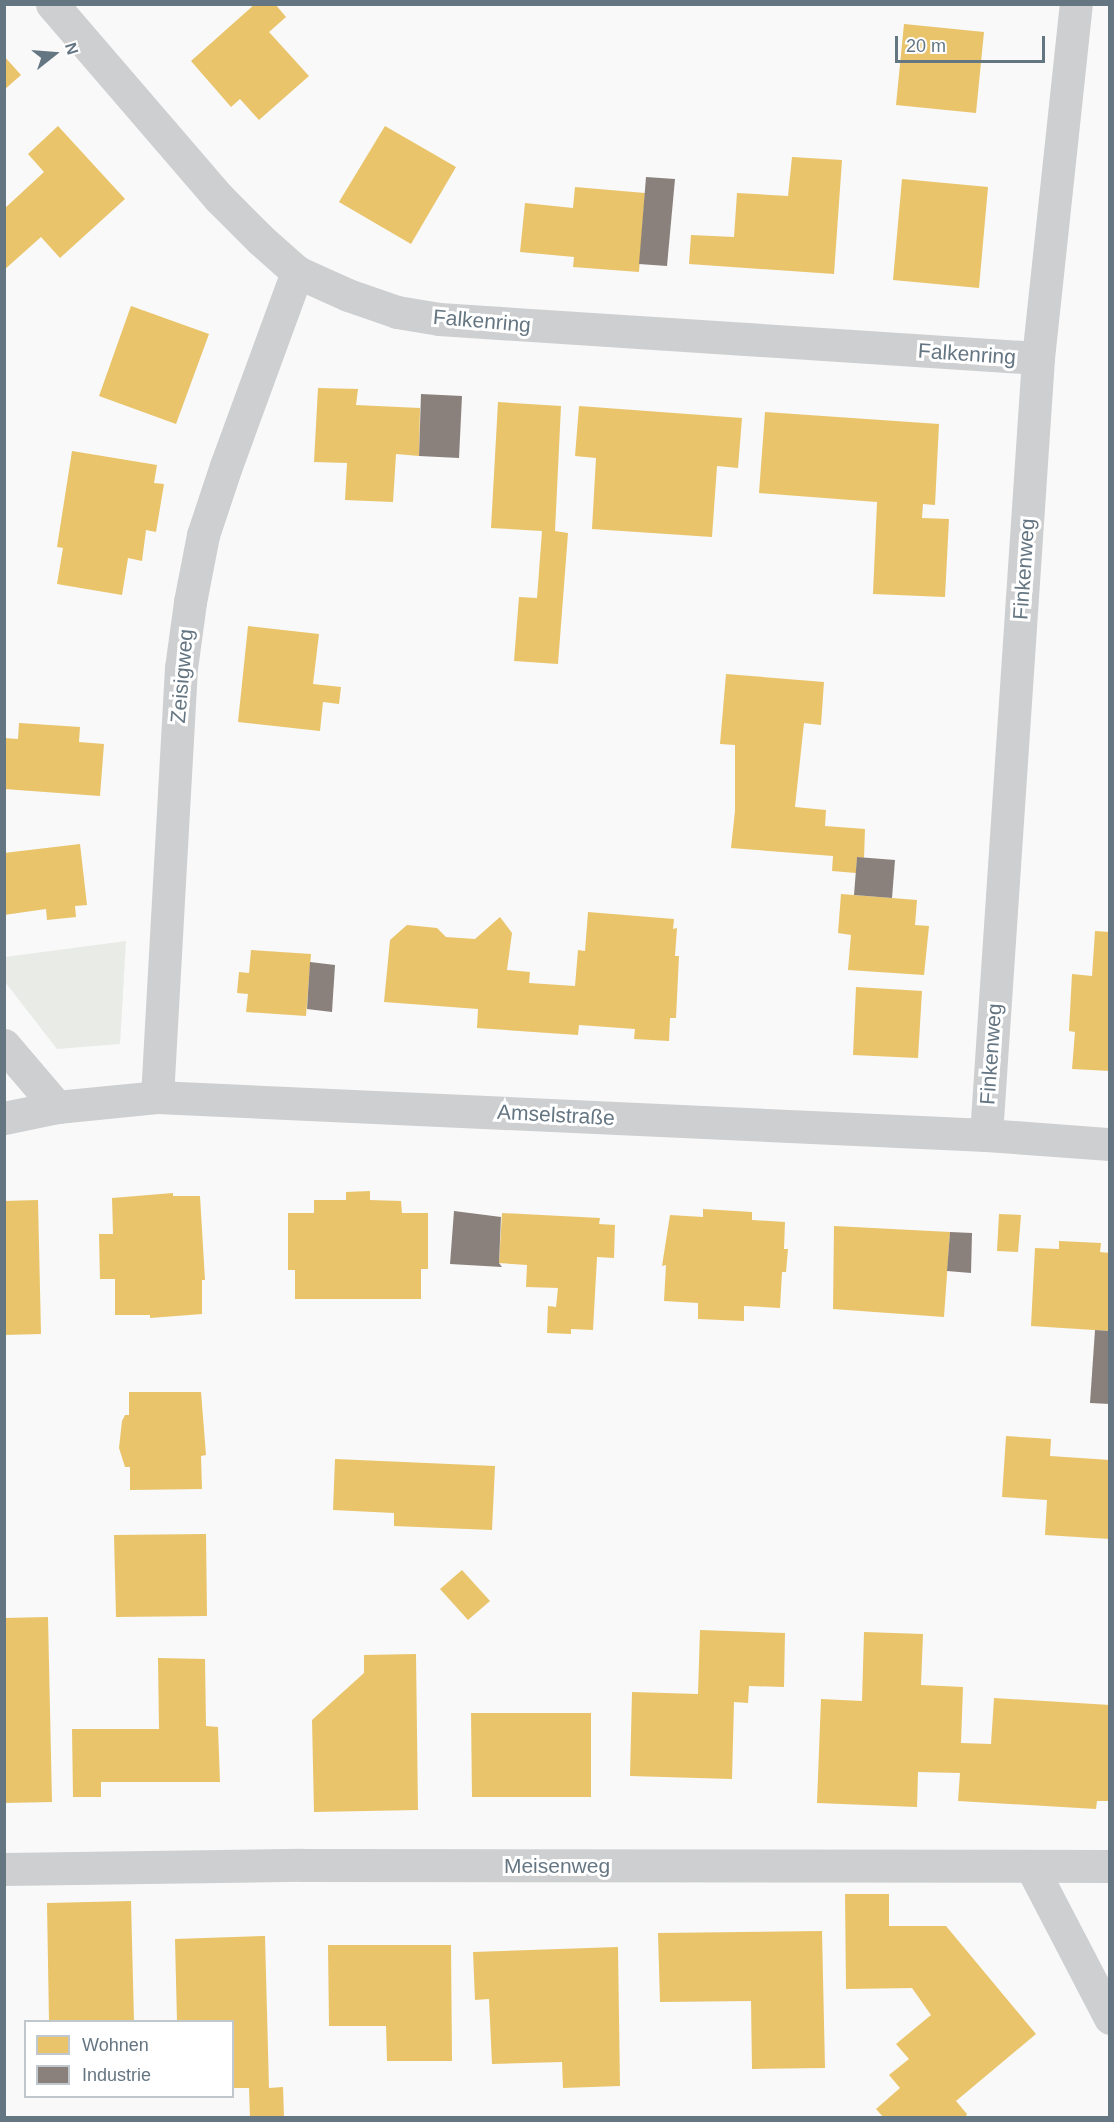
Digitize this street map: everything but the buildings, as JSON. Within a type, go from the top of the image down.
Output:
[{"type":"street","name":"Falkenring","points":[[52,4],[219,198],[297,272],[397,312],[439,320],[1038,358]]},
{"type":"street","name":"Finkenweg","points":[[986,1135],[1038,358],[1076,4]]},
{"type":"street","name":"Zeisigweg","points":[[157,1097],[180,680],[190,603],[203,535],[225,466],[297,272]]},
{"type":"street","points":[[4,1045],[57,1107]]},
{"type":"street","name":"Amselstraße","points":[[4,1119],[57,1107],[157,1097],[986,1135],[1110,1144]]},
{"type":"street","name":"Meisenweg","points":[[4,1869],[302,1865],[1032,1868],[1110,1866]]},
{"type":"street","points":[[1032,1868],[1110,2018]]},
{"type":"shaded area","points":[[126,941],[120,1044],[57,1049],[5,982],[5,957]]}]
